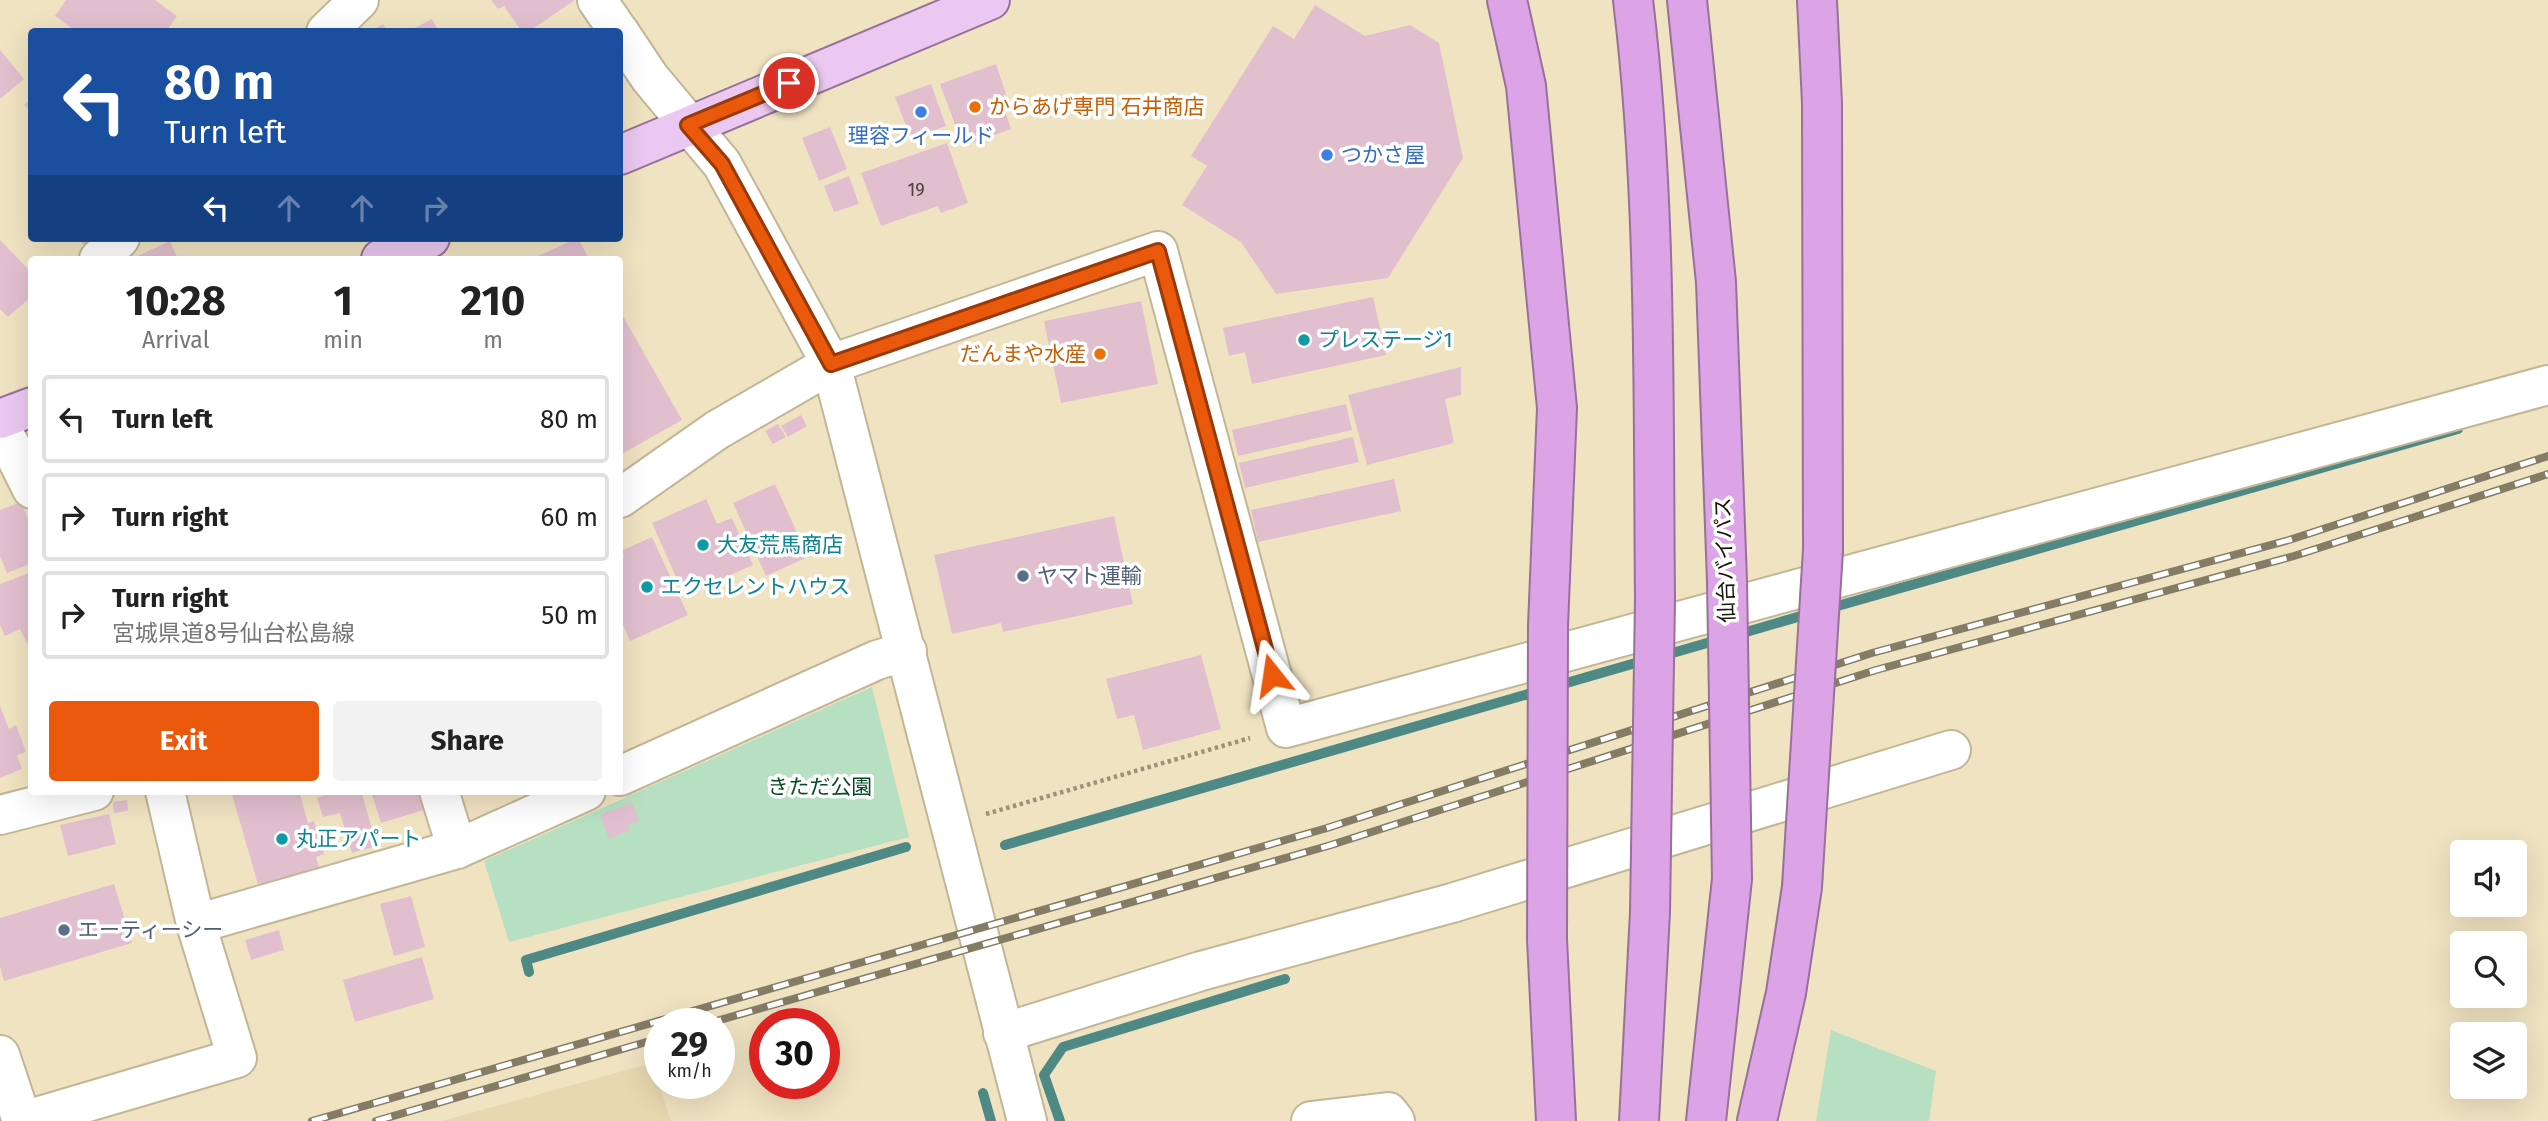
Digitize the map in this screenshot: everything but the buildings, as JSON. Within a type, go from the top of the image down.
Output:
[{"type":"highway","points":[[1507,0],[1526,86],[1557,408],[1548,626],[1548,939],[1556,1121]]},
{"type":"highway","points":[[1633,0],[1641,65],[1651,272],[1655,599],[1650,912],[1639,1121]]},
{"type":"highway","name":"仙台バイパス","points":[[1687,0],[1716,282],[1727,581],[1732,879],[1706,1121]]},
{"type":"highway","points":[[1757,1121],[1786,993],[1801,887],[1823,550],[1822,117],[1817,0]]},
{"type":"main road","points":[[623,154],[990,0]]},
{"type":"main road","points":[[0,419],[28,408]]},
{"type":"street","points":[[330,28],[359,0]]},
{"type":"street","points":[[597,0],[616,28]]},
{"type":"street","points":[[623,38],[650,78],[722,164],[831,364],[1027,1121]]},
{"type":"street","points":[[102,256],[116,242]]},
{"type":"street","points":[[623,496],[717,430],[831,364],[1158,251],[1286,728],[2548,385]]},
{"type":"street","points":[[0,425],[28,481]]},
{"type":"street","points":[[623,775],[877,660],[907,651]]},
{"type":"street","points":[[1003,1033],[1201,971],[1452,903],[1951,750]]},
{"type":"street","points":[[0,815],[78,795]]},
{"type":"street","points":[[0,1055],[23,1121],[237,1058],[196,924],[166,795]]},
{"type":"street","points":[[440,795],[457,849]]},
{"type":"street","points":[[196,924],[457,849],[577,795]]},
{"type":"street","points":[[1311,1121],[1388,1112],[1395,1121]]},
{"type":"path","points":[[982,815],[1286,728]]},
{"type":"shaded area","points":[[644,1065],[644,1099],[664,1099],[671,1121],[442,1121]]},
{"type":"green space","name":"きただ公園","points":[[872,687],[909,837],[509,942],[484,861]]},
{"type":"green space","points":[[1831,1030],[1936,1071],[1929,1121],[1816,1121]]},
{"type":"waterway","points":[[1827,609],[2458,429]]},
{"type":"waterway","points":[[1736,635],[1811,613]]},
{"type":"waterway","points":[[1662,656],[1721,639]]},
{"type":"waterway","points":[[1005,845],[1646,660]]},
{"type":"waterway","points":[[529,972],[526,960],[906,847]]},
{"type":"waterway","points":[[1060,1121],[1044,1075],[1063,1047],[1285,979]]},
{"type":"waterway","points":[[983,1093],[991,1121]]},
{"type":"railway","points":[[312,1121],[1327,828],[1872,653],[2289,540],[2548,456]]},
{"type":"railway","points":[[735,1016],[1331,845],[1876,670],[2294,556],[2548,474]]},
{"type":"railway","points":[[376,1121],[644,1043]]},
{"type":"place","name":"からあげ専門 石井商店","points":[[975,107]]},
{"type":"place","name":"理容フィールド","points":[[921,112]]},
{"type":"place","name":"つかさ屋","points":[[1327,155]]},
{"type":"place","name":"プレステージ1","points":[[1304,340]]},
{"type":"place","name":"だんまや水産","points":[[1100,354]]},
{"type":"place","name":"大友荒馬商店","points":[[703,545]]},
{"type":"place","name":"ヤマト運輸","points":[[1023,576]]},
{"type":"place","name":"エクセレントハウス","points":[[647,587]]},
{"type":"place","name":"丸正アパート","points":[[282,839]]},
{"type":"place","name":"エーティーシー","points":[[64,930]]},
{"type":"route","points":[[789,83],[688,125],[722,164],[831,364],[1158,251],[1272,675]]}]
